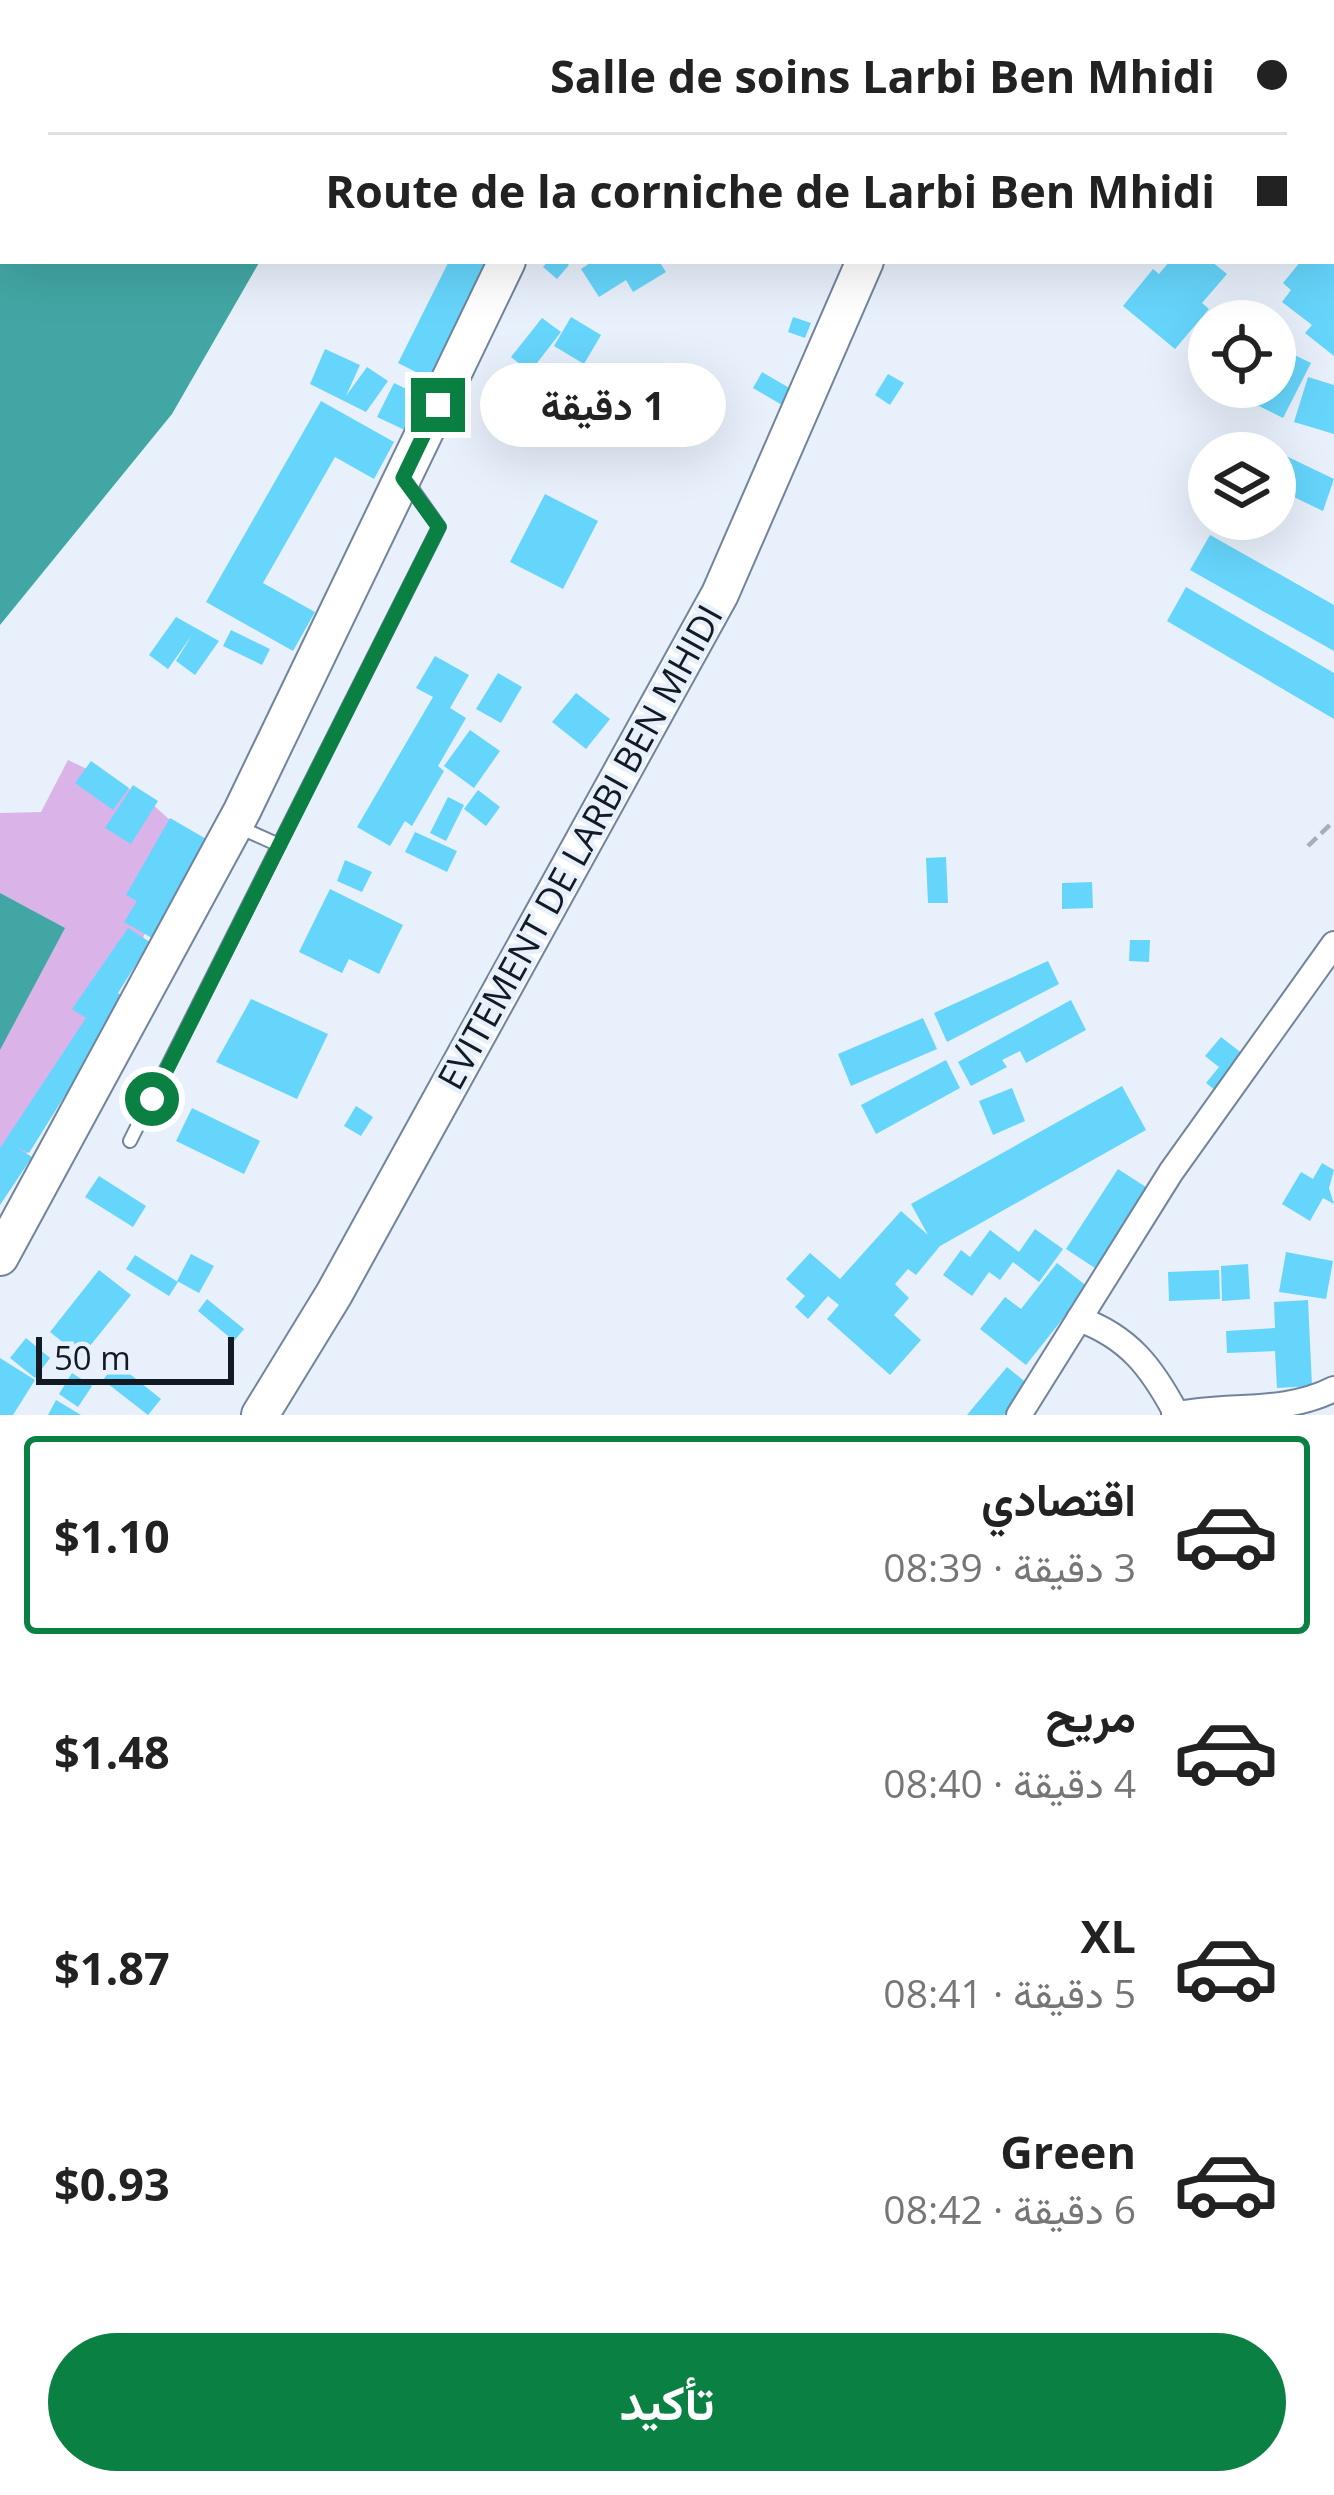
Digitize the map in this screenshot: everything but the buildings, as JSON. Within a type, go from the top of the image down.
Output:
[{"type":"street","points":[[0,1257],[235,825],[507,264]]},
{"type":"street","name":"EVITEMENT DE LARBI BEN MHIDI","points":[[260,1415],[334,1294],[720,594],[864,264]]},
{"type":"street","points":[[1018,1415],[1171,1172],[1334,944]]},
{"type":"street","points":[[1079,1318],[1104,1328],[1150,1364],[1175,1414],[1269,1410],[1311,1402],[1334,1389]]},
{"type":"lane","points":[[130,1141],[439,527],[403,478]]},
{"type":"lane","points":[[235,825],[279,845]]},
{"type":"path","points":[[1307,846],[1334,821]]},
{"type":"shaded area","points":[[0,264],[258,264],[172,414],[0,625]]},
{"type":"shaded area","points":[[68,760],[142,795],[180,829],[151,918],[106,1017],[53,1112],[0,1191],[0,813],[41,812]]},
{"type":"shaded area","points":[[0,893],[65,928],[0,1050]]},
{"type":"route","points":[[152,1099],[439,527],[403,478],[438,405]]}]
